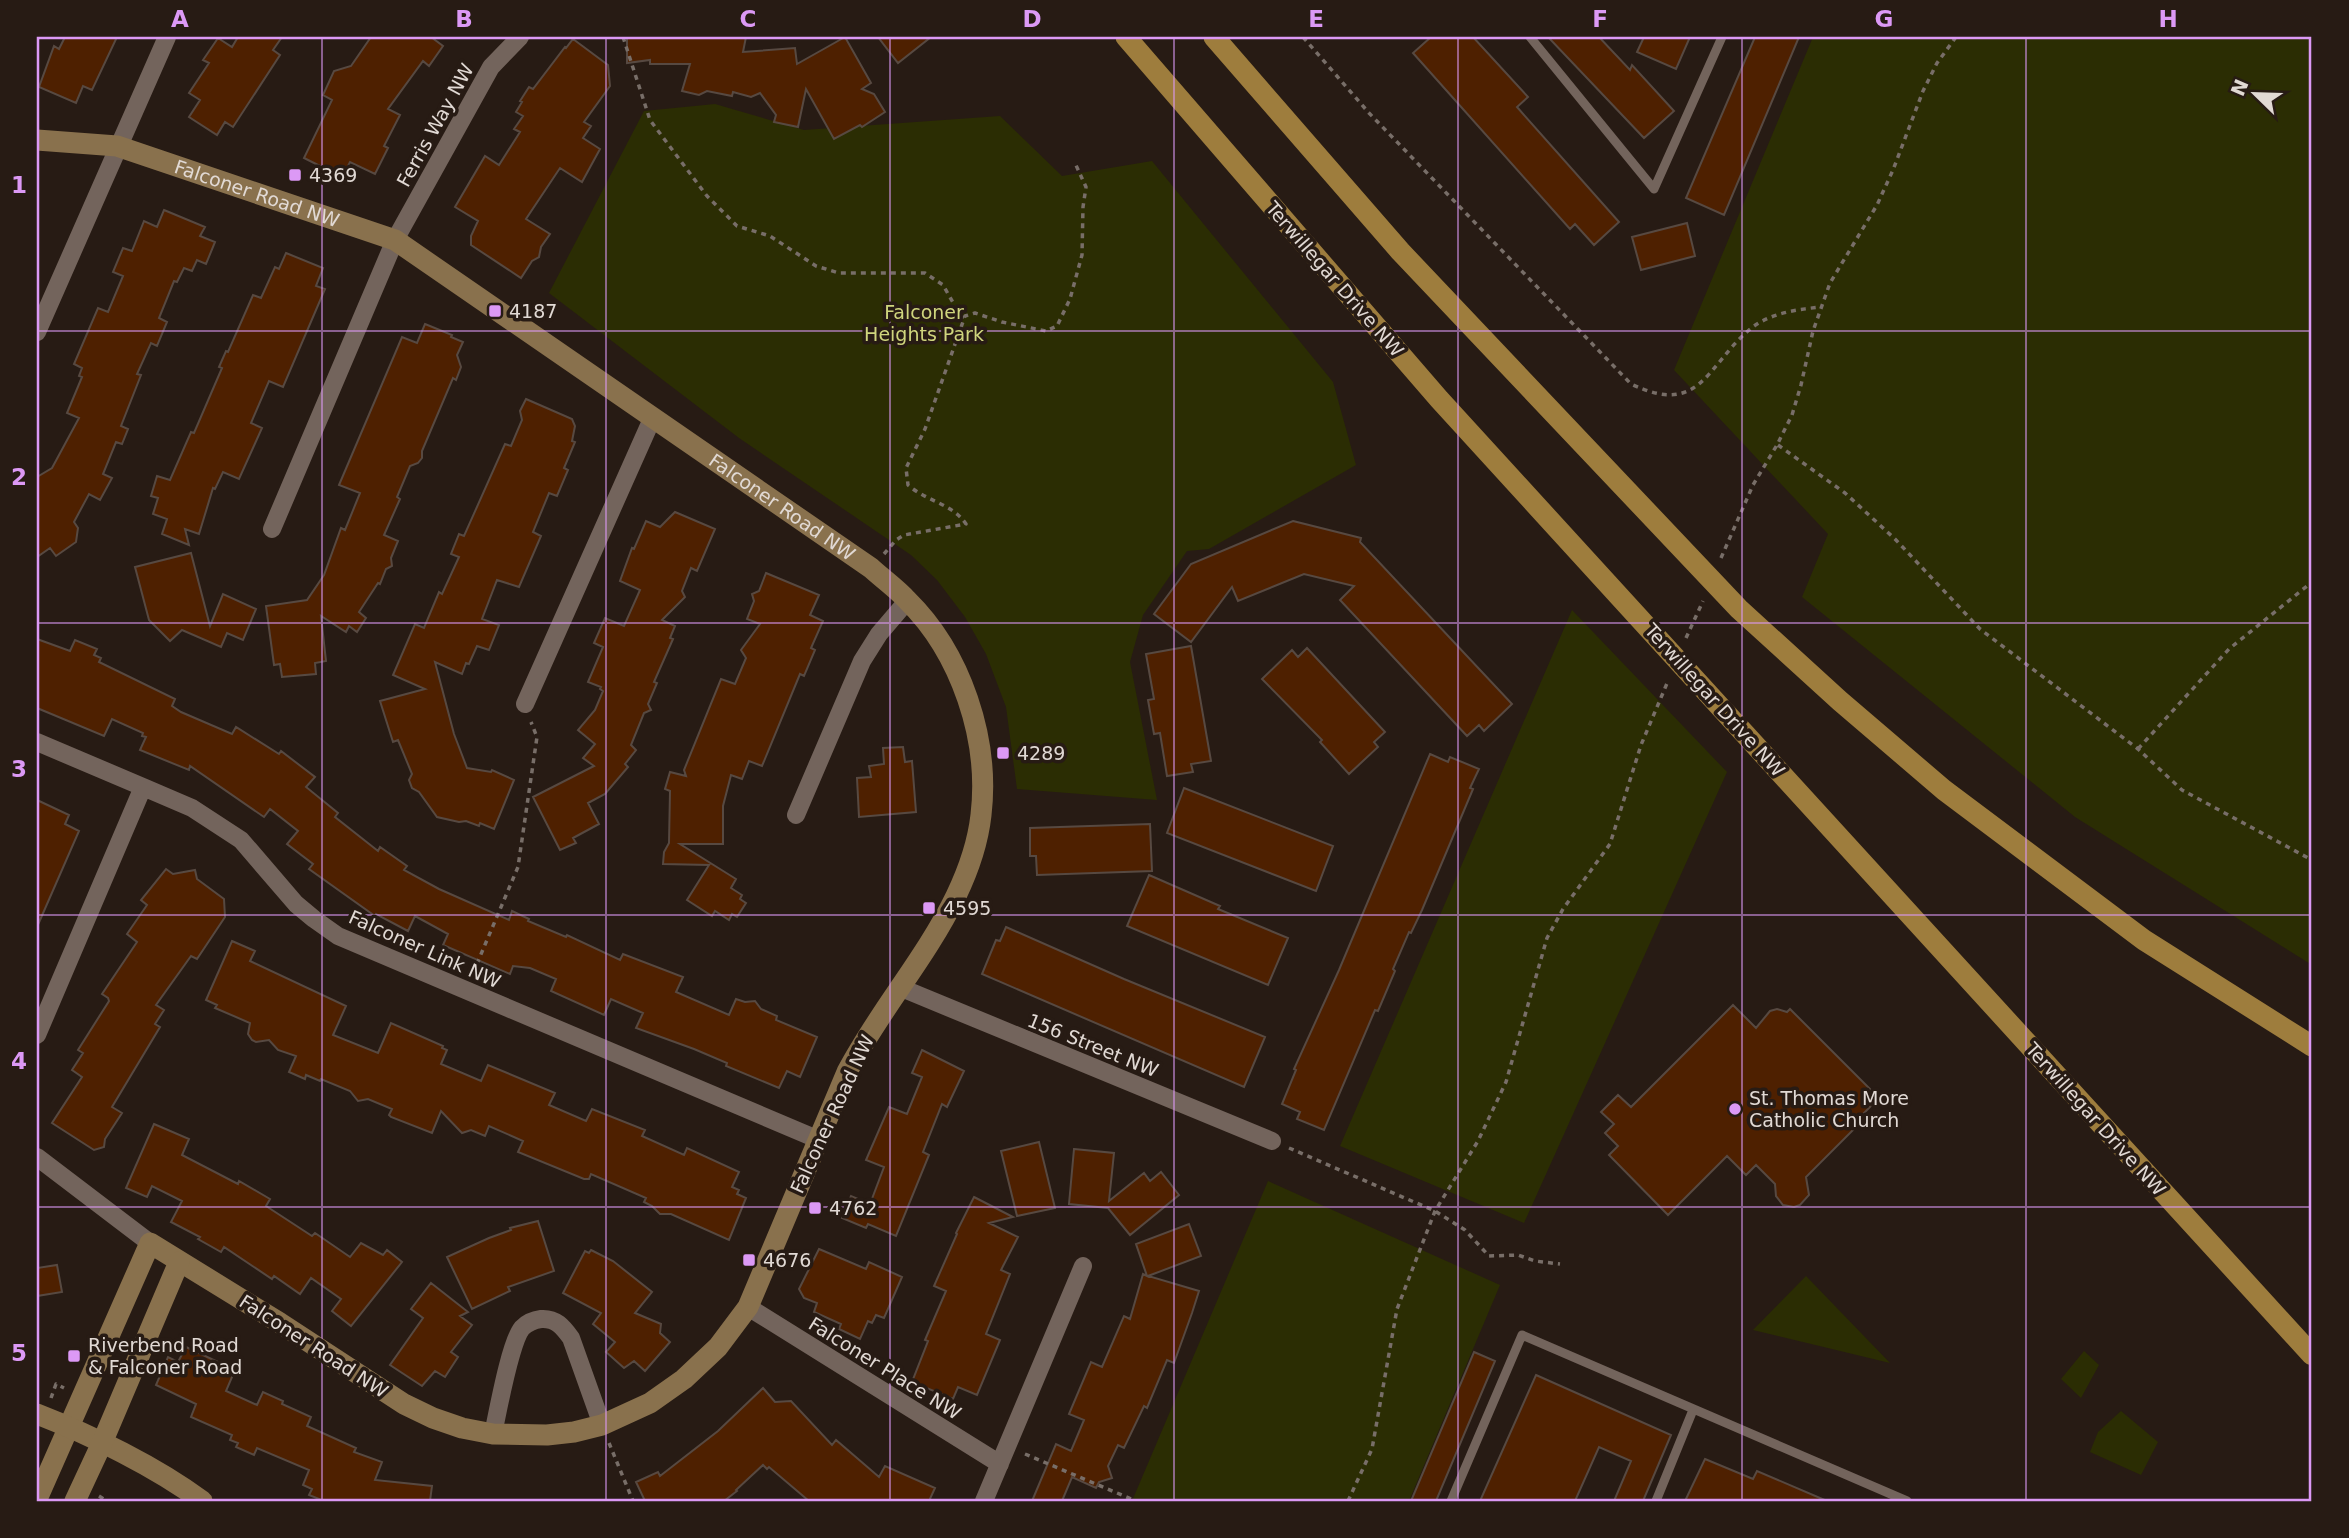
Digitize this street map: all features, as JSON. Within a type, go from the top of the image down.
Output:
[{"type":"main road","name":"Terwillegar Drive NW","points":[[1126,37],[1438,399],[2312,1355]]},
{"type":"main road","points":[[1214,37],[1400,251],[1739,610],[1944,790],[2144,940],[2312,1046]]},
{"type":"street","points":[[37,332],[167,37]]},
{"type":"street","name":"Ferris Way NW","points":[[395,240],[491,67],[520,37]]},
{"type":"street","name":"Falconer Road NW","points":[[37,140],[117,146],[395,240],[871,568],[908,600],[955,667],[968,699],[977,735],[981,773],[981,814],[975,845],[957,894],[864,1038],[817,1139],[748,1307],[718,1347],[684,1379],[650,1403],[602,1425],[548,1435],[493,1433],[453,1425],[404,1404],[281,1323],[150,1243],[37,1157]]},
{"type":"street","points":[[272,528],[395,240]]},
{"type":"street","points":[[525,704],[652,419]]},
{"type":"street","points":[[796,815],[862,661],[879,634],[908,600]]},
{"type":"street","name":"Falconer Link NW","points":[[37,742],[192,808],[241,840],[296,904],[338,936],[817,1139]]},
{"type":"street","points":[[37,1035],[143,786]]},
{"type":"street","name":"156 Street NW","points":[[899,986],[1272,1141]]},
{"type":"street","points":[[37,1499],[150,1243]]},
{"type":"street","points":[[75,1501],[179,1262]]},
{"type":"street","points":[[984,1501],[1083,1266]]},
{"type":"street","name":"Falconer Place NW","points":[[748,1307],[1000,1464]]},
{"type":"street","points":[[493,1433],[517,1336],[529,1321],[540,1319],[553,1319],[571,1338],[602,1425]]},
{"type":"street","points":[[37,1414],[102,1443],[184,1488],[202,1501]]},
{"type":"lane","points":[[1530,37],[1654,189],[1723,37]]},
{"type":"lane","points":[[1451,1501],[1522,1335],[1907,1501]]},
{"type":"lane","points":[[1656,1501],[1693,1410]]},
{"type":"path","points":[[623,37],[650,121],[707,196],[737,226],[770,236],[816,266],[839,273],[925,273],[943,285],[963,320]]},
{"type":"path","points":[[1303,37],[1369,113],[1631,384],[1666,396],[1686,393],[1705,379],[1750,329],[1784,312],[1820,307]]},
{"type":"path","points":[[1721,559],[1753,485],[1792,415],[1820,307],[1844,256],[1877,205],[1937,63],[1956,37]]},
{"type":"path","points":[[871,568],[896,540],[904,535],[965,524],[958,513],[919,495],[908,485],[906,468],[925,429],[965,316],[975,313],[1028,329],[1046,331],[1058,326],[1070,299],[1082,255],[1086,187],[1075,163]]},
{"type":"path","points":[[1777,444],[1845,494],[1895,539],[1980,629],[2138,749],[2182,790],[2312,860]]},
{"type":"path","points":[[2138,749],[2228,649],[2312,582]]},
{"type":"path","points":[[1683,646],[1705,596]]},
{"type":"path","points":[[1348,1501],[1372,1449],[1396,1309],[1435,1211],[1478,1141],[1506,1082],[1546,938],[1563,909],[1610,844],[1640,745],[1673,671]]},
{"type":"path","points":[[465,990],[518,867],[537,737],[525,704]]},
{"type":"path","points":[[1272,1141],[1435,1211],[1465,1230],[1489,1256],[1518,1255],[1535,1261],[1560,1264]]},
{"type":"path","points":[[602,1425],[633,1501]]},
{"type":"path","points":[[1007,1446],[1136,1501]]},
{"type":"green space","points":[[1813,37],[2312,37],[2312,965],[2075,817],[1802,597],[1828,534],[1674,370]]},
{"type":"green space","name":"Falconer Heights Park","points":[[715,104],[804,130],[1000,116],[1062,176],[1152,161],[1333,382],[1356,465],[1209,549],[1187,551],[1143,615],[1130,662],[1157,800],[1017,789],[1006,707],[986,654],[965,617],[937,580],[911,555],[739,438],[549,293],[644,111]]},
{"type":"green space","points":[[1572,610],[1727,772],[1524,1223],[1340,1146]]},
{"type":"green space","points":[[1268,1181],[1500,1285],[1409,1501],[1132,1501]]},
{"type":"green space","points":[[1806,1276],[1890,1363],[1753,1330]]},
{"type":"green space","points":[[2084,1351],[2099,1365],[2081,1398],[2061,1379]]},
{"type":"green space","points":[[2121,1411],[2158,1442],[2141,1475],[2090,1452],[2098,1432]]},
{"type":"building","points":[[65,37],[117,37],[92,90],[83,86],[76,103],[39,87],[54,46],[59,49]]},
{"type":"building","points":[[238,37],[282,37],[273,50],[280,55],[233,127],[225,122],[217,135],[189,117],[200,100],[189,93],[209,63],[203,60],[218,38],[232,47]]},
{"type":"building","points":[[371,37],[431,37],[443,46],[429,66],[423,61],[388,109],[400,115],[384,146],[388,148],[375,174],[350,162],[344,174],[331,168],[330,171],[304,158],[332,100],[323,95],[334,71],[351,66]]},
{"type":"building","points":[[627,37],[746,37],[743,52],[795,48],[797,64],[845,37],[871,83],[862,89],[874,94],[885,112],[862,127],[860,125],[834,139],[806,89],[798,127],[774,122],[776,115],[760,93],[751,97],[733,92],[732,96],[707,91],[699,95],[682,91],[690,64],[650,64],[650,60],[627,63]]},
{"type":"building","points":[[878,37],[931,37],[898,63]]},
{"type":"building","points":[[1431,37],[1473,37],[1528,97],[1517,107],[1619,222],[1594,245],[1575,224],[1570,229],[1413,53]]},
{"type":"building","points":[[1548,37],[1599,37],[1630,70],[1632,65],[1674,111],[1644,138]]},
{"type":"building","points":[[1644,37],[1690,37],[1676,69],[1637,52]]},
{"type":"building","points":[[1755,37],[1799,37],[1724,215],[1686,198]]},
{"type":"building","points":[[573,39],[608,65],[610,86],[584,122],[591,126],[583,138],[600,149],[582,182],[560,168],[526,219],[550,234],[541,247],[539,257],[532,261],[521,278],[471,245],[471,236],[478,221],[455,207],[485,156],[499,165],[520,132],[514,129],[523,116],[516,112],[522,102],[520,101],[529,87],[533,89]]},
{"type":"building","points":[[164,210],[205,227],[200,236],[215,242],[206,264],[197,260],[192,271],[184,268],[177,282],[174,281],[159,318],[167,322],[157,346],[151,343],[137,374],[141,375],[121,426],[128,429],[122,444],[116,442],[103,474],[112,478],[100,500],[89,494],[74,522],[78,528],[76,542],[56,556],[50,548],[37,557],[37,477],[52,468],[79,418],[67,413],[82,377],[79,376],[82,368],[74,364],[98,308],[108,312],[123,276],[113,272],[123,248],[132,251],[144,221],[157,227]]},
{"type":"building","points":[[1687,223],[1695,256],[1641,270],[1632,237]]},
{"type":"building","points":[[286,253],[323,268],[316,286],[325,289],[283,387],[269,381],[251,423],[262,428],[239,479],[223,472],[215,489],[213,488],[199,534],[185,529],[189,545],[162,534],[167,519],[153,514],[158,498],[151,496],[157,476],[170,480],[191,432],[194,433],[222,368],[219,367],[253,295],[261,298],[275,267],[279,269]]},
{"type":"building","points":[[425,324],[463,342],[457,355],[461,367],[456,380],[453,378],[422,451],[422,458],[410,466],[397,497],[400,499],[384,535],[398,541],[391,558],[392,566],[386,569],[380,584],[378,583],[359,612],[366,618],[357,632],[349,626],[346,632],[321,616],[326,661],[315,663],[316,674],[282,677],[280,664],[274,665],[266,606],[307,600],[324,575],[341,528],[345,530],[360,493],[339,485],[402,337],[417,343]]},
{"type":"building","points":[[526,399],[572,419],[575,426],[572,441],[575,442],[564,468],[568,470],[557,496],[549,493],[533,532],[541,536],[519,587],[497,580],[482,619],[499,625],[489,650],[477,646],[462,674],[435,662],[454,734],[467,768],[492,770],[514,780],[494,829],[480,823],[479,826],[466,821],[437,817],[419,792],[412,788],[409,780],[412,774],[398,740],[393,742],[380,701],[425,689],[393,675],[415,624],[424,628],[439,592],[442,594],[459,557],[451,554],[459,534],[464,536],[505,444],[511,446],[522,420],[520,411]]},
{"type":"building","points":[[675,512],[715,529],[697,571],[691,568],[682,591],[685,597],[662,620],[675,626],[670,638],[673,639],[654,682],[657,683],[648,704],[651,710],[644,713],[631,745],[636,750],[625,764],[628,767],[605,794],[588,803],[599,824],[573,838],[576,843],[560,850],[533,797],[594,766],[583,758],[595,744],[578,730],[595,710],[603,691],[601,687],[588,682],[603,647],[594,643],[605,618],[624,626],[640,590],[620,581],[632,548],[634,549],[646,521],[660,527]]},
{"type":"building","points":[[1293,521],[1361,538],[1360,542],[1512,704],[1484,731],[1479,725],[1467,736],[1340,600],[1354,586],[1304,574],[1238,601],[1232,587],[1191,642],[1154,614],[1191,564]]},
{"type":"building","points":[[191,553],[210,626],[223,594],[256,609],[243,640],[227,633],[221,647],[182,630],[170,641],[149,620],[135,567]]},
{"type":"building","points":[[766,573],[819,595],[810,615],[823,621],[811,648],[815,650],[804,676],[800,674],[762,766],[749,761],[742,779],[731,775],[723,806],[723,844],[680,844],[736,879],[731,888],[742,895],[740,899],[746,903],[737,917],[732,914],[729,920],[715,911],[712,916],[687,900],[709,865],[663,864],[664,852],[669,843],[670,791],[665,789],[670,772],[686,776],[684,770],[721,679],[735,684],[746,658],[741,650],[760,624],[747,619],[754,601],[752,594],[759,591]]},
{"type":"building","points":[[37,639],[70,651],[75,640],[97,649],[94,655],[101,658],[99,662],[175,699],[172,706],[181,712],[232,734],[236,727],[279,754],[281,751],[315,777],[306,787],[338,813],[335,817],[378,851],[380,847],[407,866],[404,870],[439,889],[509,920],[512,911],[529,919],[528,921],[566,937],[567,935],[620,960],[623,954],[683,977],[676,992],[729,1015],[736,999],[755,1001],[761,1009],[777,1016],[776,1020],[817,1037],[800,1077],[787,1071],[779,1088],[726,1066],[727,1063],[694,1049],[636,1028],[643,1013],[611,999],[604,1015],[551,991],[556,979],[530,968],[513,966],[510,974],[443,945],[448,934],[415,916],[408,931],[376,914],[375,916],[309,869],[313,864],[287,844],[298,831],[270,809],[264,817],[190,766],[189,770],[140,750],[146,737],[142,736],[143,733],[112,719],[104,736],[37,708]]},
{"type":"building","points":[[1191,646],[1211,761],[1191,764],[1193,772],[1167,776],[1160,733],[1154,734],[1148,700],[1154,699],[1146,654]]},
{"type":"building","points":[[1307,648],[1385,732],[1374,742],[1378,747],[1349,774],[1320,742],[1322,740],[1262,679],[1292,650],[1298,657]]},
{"type":"building","points":[[903,747],[905,762],[912,761],[916,812],[859,817],[857,778],[871,777],[869,766],[884,764],[883,748]]},
{"type":"building","points":[[1430,754],[1448,762],[1450,757],[1479,769],[1422,910],[1411,933],[1409,932],[1378,1011],[1375,1010],[1324,1130],[1297,1119],[1300,1112],[1282,1104],[1296,1070],[1294,1069]]},
{"type":"building","points":[[1184,788],[1333,846],[1316,891],[1167,833]]},
{"type":"building","points":[[37,800],[69,815],[65,824],[79,831],[37,927]]},
{"type":"building","points":[[1150,824],[1152,871],[1037,875],[1036,856],[1030,856],[1030,828]]},
{"type":"building","points":[[166,869],[173,874],[195,870],[197,879],[224,899],[225,917],[197,959],[191,956],[156,1005],[164,1010],[155,1024],[160,1027],[112,1107],[122,1113],[105,1139],[104,1147],[94,1150],[52,1123],[82,1077],[72,1070],[83,1053],[78,1050],[109,1001],[102,994],[137,942],[127,934],[147,905],[141,900]]},
{"type":"building","points":[[1149,875],[1220,906],[1218,909],[1288,938],[1268,985],[1127,926]]},
{"type":"building","points":[[1006,927],[1265,1037],[1244,1087],[982,974],[996,940],[1000,941]]},
{"type":"building","points":[[232,941],[255,951],[250,961],[346,1006],[333,1035],[378,1053],[391,1023],[443,1046],[442,1048],[447,1050],[441,1064],[481,1081],[488,1065],[555,1093],[549,1105],[586,1121],[592,1109],[645,1130],[642,1136],[684,1155],[687,1148],[739,1172],[732,1187],[739,1190],[737,1194],[746,1198],[729,1240],[671,1214],[660,1214],[644,1202],[646,1198],[591,1174],[589,1179],[584,1179],[518,1152],[523,1141],[489,1126],[485,1136],[471,1130],[462,1133],[441,1111],[432,1133],[391,1117],[389,1115],[392,1109],[368,1099],[358,1101],[350,1091],[321,1079],[320,1081],[306,1075],[305,1079],[289,1072],[296,1056],[278,1050],[269,1040],[252,1040],[248,1034],[250,1023],[215,1008],[217,1005],[206,1000]]},
{"type":"building","name":"St. Thomas More Catholic Church","points":[[1733,1005],[1756,1028],[1770,1011],[1777,1009],[1787,1012],[1790,1009],[1879,1098],[1852,1125],[1855,1128],[1806,1177],[1809,1195],[1800,1205],[1783,1205],[1776,1196],[1775,1184],[1756,1165],[1746,1175],[1727,1156],[1668,1215],[1609,1155],[1618,1146],[1605,1133],[1614,1124],[1601,1112],[1618,1095],[1631,1107]]},
{"type":"building","points":[[922,1050],[964,1071],[947,1107],[942,1104],[923,1152],[929,1155],[896,1236],[868,1224],[866,1228],[842,1218],[851,1196],[870,1204],[884,1167],[866,1160],[889,1107],[907,1114],[922,1077],[912,1073]]},
{"type":"building","points":[[154,1124],[189,1139],[182,1155],[238,1184],[239,1181],[270,1199],[266,1206],[312,1236],[315,1233],[350,1257],[361,1243],[383,1255],[387,1250],[402,1262],[351,1326],[332,1311],[341,1299],[311,1278],[300,1294],[224,1247],[221,1252],[171,1222],[182,1201],[152,1186],[147,1197],[126,1188]]},
{"type":"building","points":[[1039,1142],[1055,1208],[1017,1216],[1001,1151]]},
{"type":"building","points":[[1074,1149],[1114,1153],[1109,1201],[1144,1173],[1150,1181],[1161,1172],[1179,1195],[1130,1235],[1108,1208],[1069,1204]]},
{"type":"building","points":[[974,1197],[1013,1217],[989,1223],[1018,1237],[1001,1270],[1010,1274],[986,1334],[1000,1340],[977,1395],[958,1387],[953,1399],[912,1382],[928,1341],[925,1340],[946,1291],[934,1286]]},
{"type":"building","points":[[538,1221],[554,1271],[508,1287],[510,1291],[472,1309],[447,1257],[511,1230],[510,1228]]},
{"type":"building","points":[[1189,1224],[1201,1256],[1148,1276],[1199,1291],[1174,1363],[1167,1360],[1147,1408],[1144,1406],[1124,1448],[1118,1445],[1108,1466],[1112,1478],[1099,1482],[1096,1488],[1072,1477],[1062,1501],[1032,1501],[1056,1444],[1071,1451],[1084,1420],[1069,1414],[1091,1362],[1102,1367],[1124,1316],[1130,1319],[1143,1274],[1147,1276],[1136,1244]]},
{"type":"building","points":[[819,1249],[866,1269],[869,1262],[902,1277],[884,1318],[876,1315],[872,1323],[868,1321],[860,1339],[839,1329],[841,1324],[814,1312],[817,1303],[804,1298],[799,1289]]},
{"type":"building","points":[[591,1250],[613,1261],[652,1292],[635,1313],[661,1324],[660,1333],[670,1342],[645,1371],[634,1361],[624,1368],[606,1352],[615,1342],[593,1324],[601,1313],[563,1293],[585,1251],[589,1253]]},
{"type":"building","points":[[57,1265],[62,1292],[37,1296],[37,1268]]},
{"type":"building","points":[[431,1283],[468,1312],[460,1316],[472,1325],[451,1352],[458,1357],[445,1377],[435,1371],[422,1386],[390,1365],[423,1318],[411,1309]]},
{"type":"building","points":[[186,1347],[235,1370],[226,1391],[257,1405],[263,1392],[283,1401],[282,1404],[311,1417],[307,1426],[356,1448],[354,1452],[382,1462],[375,1480],[432,1486],[430,1501],[324,1501],[309,1495],[312,1489],[303,1485],[309,1470],[257,1448],[254,1455],[236,1447],[238,1443],[230,1440],[232,1435],[191,1417],[196,1404],[156,1385],[168,1357],[178,1362]]},
{"type":"building","points":[[1474,1352],[1495,1361],[1436,1501],[1411,1501]]},
{"type":"building","points":[[1536,1375],[1671,1435],[1643,1501],[1614,1501],[1631,1461],[1599,1447],[1575,1501],[1480,1501]]},
{"type":"building","points":[[763,1388],[775,1402],[791,1401],[832,1445],[836,1440],[879,1477],[885,1466],[935,1488],[929,1501],[809,1501],[769,1467],[767,1469],[763,1465],[724,1501],[645,1501],[636,1482],[658,1472],[660,1476],[718,1431]]},
{"type":"building","points":[[1705,1459],[1753,1479],[1757,1471],[1827,1501],[1685,1501]]},
{"type":"place","name":"4369","points":[[295,175]]},
{"type":"place","name":"4187","points":[[495,311]]},
{"type":"place","name":"4289","points":[[1003,753]]},
{"type":"place","name":"4595","points":[[929,908]]},
{"type":"place","name":"St. Thomas More Catholic Church","points":[[1735,1109]]},
{"type":"place","name":"4762","points":[[815,1208]]},
{"type":"place","name":"4676","points":[[749,1260]]},
{"type":"place","name":"Riverbend Road & Falconer Road","points":[[74,1356]]}]
